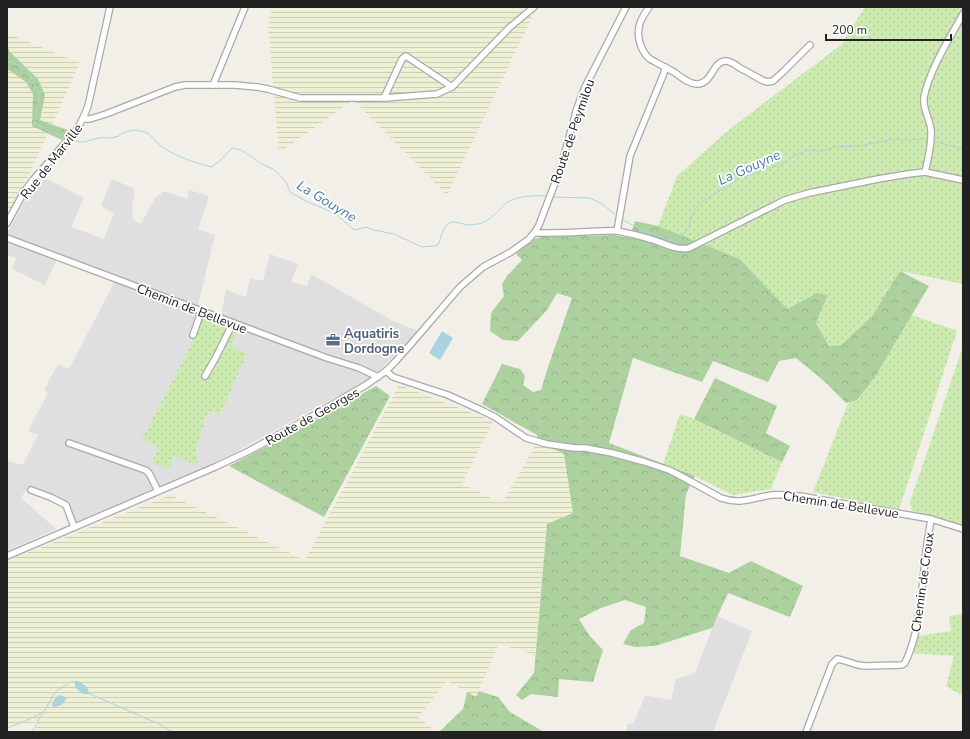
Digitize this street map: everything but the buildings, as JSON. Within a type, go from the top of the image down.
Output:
[{"type":"street","name":"Rue de Marville","points":[[7,223],[15,207],[29,186],[74,133],[83,119],[88,106],[110,7]]},
{"type":"street","points":[[213,85],[245,7]]},
{"type":"street","points":[[83,119],[90,119],[106,114],[175,87],[185,85],[256,87],[300,98],[384,98],[438,94],[452,88],[509,28],[534,7]]},
{"type":"street","name":"Route de Peymilou","points":[[552,192],[577,108],[585,87],[626,7]]},
{"type":"street","points":[[649,7],[640,25],[640,46],[650,59],[692,84],[702,83],[709,78],[718,64],[723,61],[732,63],[764,81],[773,81],[810,45]]},
{"type":"street","points":[[925,172],[931,140],[924,98],[931,77],[941,55],[963,14]]},
{"type":"street","points":[[384,98],[402,59],[406,56],[452,88]]},
{"type":"street","points":[[617,232],[630,156],[665,67]]},
{"type":"street","points":[[535,232],[606,231],[628,233],[652,239],[676,248],[684,249],[689,248],[779,203],[809,193],[878,179],[925,172],[963,180]]},
{"type":"street","name":"Route de Georges","points":[[7,556],[215,468],[309,418],[378,377],[386,371],[411,344],[460,287],[483,267],[510,252],[535,232],[552,192]]},
{"type":"street","name":"Chemin de Bellevue","points":[[7,238],[327,358],[359,368],[378,377]]},
{"type":"street","points":[[193,335],[200,310]]},
{"type":"street","points":[[205,376],[216,358],[233,323]]},
{"type":"street","name":"Chemin de Bellevue","points":[[386,371],[393,377],[448,395],[481,410],[495,417],[526,438],[562,446],[596,450],[633,458],[669,470],[721,498],[728,500],[741,501],[779,494],[800,496],[931,518],[963,529]]},
{"type":"street","points":[[69,443],[145,470],[149,473],[158,492]]},
{"type":"street","points":[[31,490],[66,505],[74,528]]},
{"type":"street","name":"Chemin de Croux","points":[[806,732],[834,661],[837,659],[865,666],[900,665],[905,663],[913,644],[918,622],[931,518]]},
{"type":"shaded area","points":[[41,176],[84,198],[71,227],[104,239],[114,213],[101,206],[112,179],[135,189],[132,209],[133,220],[141,224],[155,198],[164,191],[187,199],[189,190],[209,196],[198,229],[215,235],[198,305],[221,314],[226,290],[246,297],[250,278],[263,281],[270,254],[298,264],[291,282],[307,286],[311,274],[393,321],[418,331],[380,370],[365,383],[199,470],[76,522],[69,504],[28,487],[21,498],[56,529],[7,551],[7,461],[23,465],[38,435],[28,431],[48,393],[44,390],[58,364],[69,369],[117,277],[59,255],[45,285],[12,269],[16,258],[7,255],[7,233],[33,186]]},
{"type":"shaded area","points":[[717,616],[752,631],[713,732],[627,732],[627,724],[634,723],[645,695],[671,700],[676,679],[695,673]]},
{"type":"green space","points":[[272,7],[537,7],[447,195],[353,100],[279,153],[268,27]]},
{"type":"green space","points":[[865,7],[963,7],[963,284],[900,271],[872,316],[841,345],[829,346],[816,323],[828,295],[817,293],[787,309],[740,259],[658,226],[677,176],[731,128],[841,45]]},
{"type":"green space","points":[[7,33],[80,63],[16,203],[7,217]]},
{"type":"green space","points":[[7,45],[10,52],[38,79],[45,95],[40,120],[70,131],[62,140],[32,126],[33,94],[26,82],[7,69]]},
{"type":"green space","points":[[635,221],[658,226],[740,259],[787,309],[817,293],[828,295],[816,323],[829,346],[841,345],[872,316],[900,271],[929,286],[875,377],[857,400],[846,403],[824,381],[796,358],[779,361],[768,382],[713,361],[702,382],[633,358],[609,443],[695,476],[686,494],[680,556],[729,573],[751,561],[803,586],[790,617],[728,593],[712,628],[655,646],[635,647],[623,644],[631,630],[644,623],[646,607],[625,600],[601,608],[579,619],[589,635],[603,650],[593,682],[559,679],[558,697],[531,694],[522,700],[516,695],[534,673],[547,524],[573,513],[564,454],[538,441],[537,435],[482,404],[502,364],[520,369],[525,376],[523,385],[533,392],[541,390],[572,298],[557,293],[547,310],[518,341],[503,340],[490,331],[491,313],[504,296],[502,284],[507,276],[522,260],[516,254],[531,240],[541,237],[614,235],[630,238]]},
{"type":"green space","points":[[204,315],[238,328],[231,347],[247,353],[220,415],[208,410],[196,449],[198,465],[174,457],[169,468],[151,464],[159,447],[142,439],[185,358]]},
{"type":"green space","points":[[912,315],[957,331],[899,510],[813,492],[847,406],[850,402],[857,400],[875,377]]},
{"type":"green space","points":[[963,346],[963,526],[912,511],[910,502]]},
{"type":"green space","points":[[715,378],[777,406],[766,433],[790,446],[782,462],[694,419]]},
{"type":"green space","points":[[399,385],[493,421],[462,484],[502,503],[538,441],[564,454],[573,513],[547,524],[535,655],[499,644],[476,697],[447,681],[418,717],[437,732],[34,732],[38,722],[7,726],[7,561],[170,495],[305,560]]},
{"type":"green space","points":[[376,386],[390,396],[324,517],[229,466],[277,441]]},
{"type":"green space","points":[[680,414],[694,419],[782,462],[771,489],[733,495],[695,476],[663,464]]},
{"type":"green space","points":[[963,614],[963,696],[946,686],[954,656],[911,653],[918,636],[951,631],[949,616]]},
{"type":"green space","points":[[479,691],[498,697],[510,712],[544,732],[439,732],[463,709],[467,692],[476,697]]},
{"type":"water","points":[[442,331],[453,338],[440,360],[429,353]]},
{"type":"water","points":[[75,681],[78,681],[86,686],[88,689],[88,694],[82,693],[75,687]]},
{"type":"water","points":[[60,695],[67,698],[62,704],[54,707],[52,705],[53,702]]},
{"type":"waterway","name":"La Gouyne","points":[[7,60],[22,66],[28,72],[39,93],[39,104],[35,117],[35,123],[47,130],[68,138]]},
{"type":"waterway","name":"La Gouyne","points":[[71,139],[83,142],[100,138],[113,138],[128,131],[138,130],[151,136],[162,147],[170,152],[187,160],[211,167],[221,160],[232,148],[241,150],[279,174],[287,184],[290,192],[336,214],[354,230],[366,227],[394,234],[422,247],[438,245],[444,230],[451,222],[467,225],[479,224],[488,220],[505,205],[516,198],[527,196],[547,196]]},
{"type":"waterway","name":"La Gouyne","points":[[621,219],[644,231],[677,242],[681,239],[688,228],[695,209],[714,194],[740,178],[779,165],[807,150],[821,151],[834,147],[859,146],[894,139],[928,139]]},
{"type":"waterway","name":"La Gouyne","points":[[933,141],[963,149]]},
{"type":"waterway","name":"La Gouyne","points":[[552,197],[590,198],[602,204],[617,216]]},
{"type":"waterway","points":[[7,728],[42,713],[55,692],[68,684]]},
{"type":"waterway","points":[[88,693],[175,732]]},
{"type":"waterway","points":[[32,732],[43,713]]},
{"type":"place","name":"Aquatiris Dordogne","points":[[333,340]]}]
